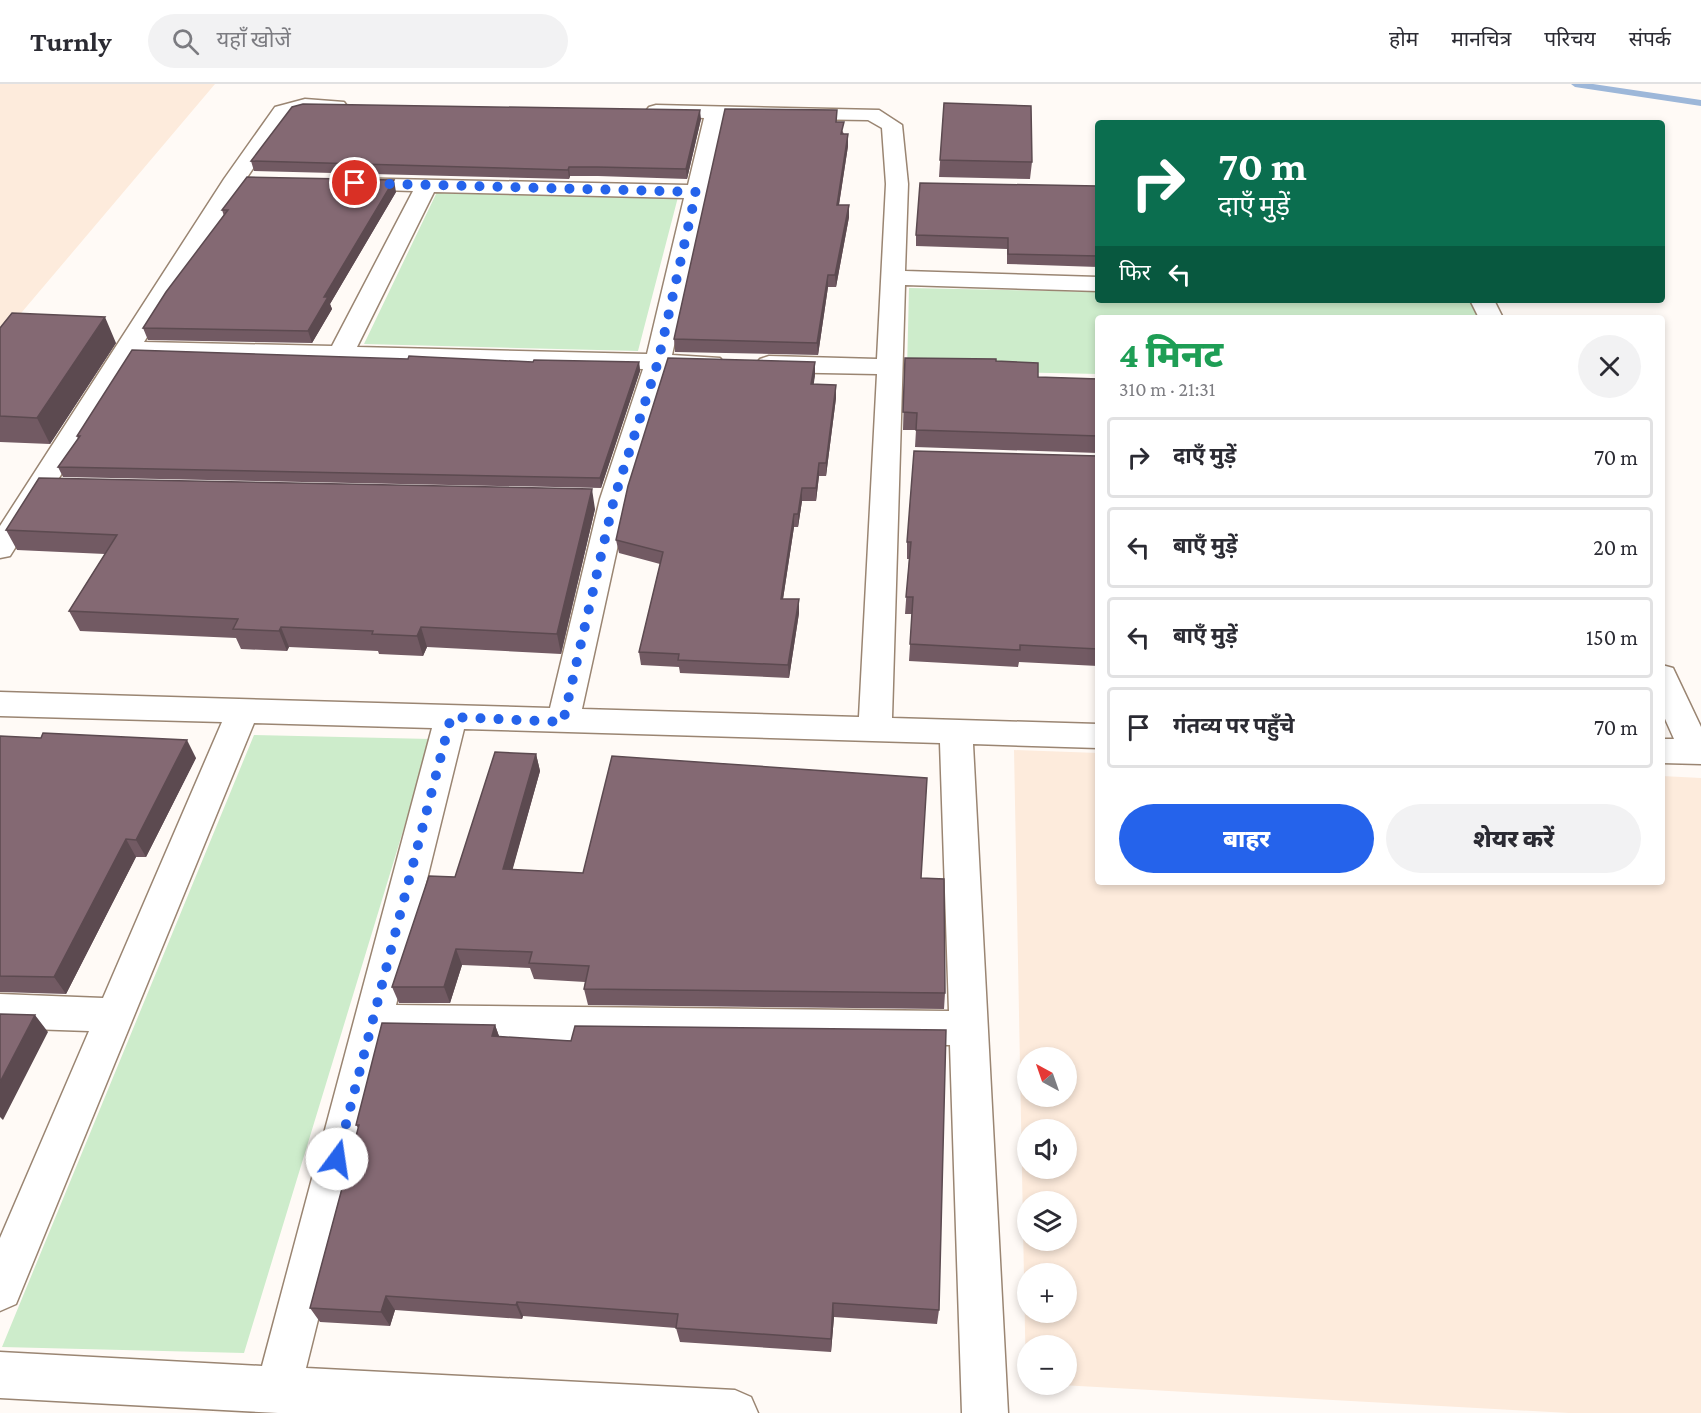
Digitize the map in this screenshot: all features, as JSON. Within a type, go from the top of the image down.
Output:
[{"type":"street","points":[[0,549],[53,487],[127,349],[235,179],[282,111],[304,105],[363,106]]},
{"type":"street","points":[[633,111],[872,114],[892,125],[897,184],[890,367],[898,457],[876,729]]},
{"type":"street","points":[[563,722],[602,499],[658,362],[715,112]]},
{"type":"street","points":[[235,179],[259,180]]},
{"type":"street","points":[[331,182],[696,192]]},
{"type":"street","points":[[897,184],[921,184]]},
{"type":"street","points":[[340,355],[427,185]]},
{"type":"street","points":[[893,279],[1095,284]]},
{"type":"street","points":[[127,349],[890,367]]},
{"type":"street","points":[[1665,682],[1699,752],[1665,751]]},
{"type":"street","points":[[0,704],[1095,736]]},
{"type":"street","points":[[0,1289],[243,711]]},
{"type":"street","points":[[278,1390],[451,717]]},
{"type":"street","points":[[956,732],[985,1413]]},
{"type":"street","points":[[0,1011],[116,1015]]},
{"type":"street","points":[[373,1021],[969,1028]]},
{"type":"street","points":[[0,1375],[278,1390],[484,1407],[735,1413]]},
{"type":"shaded area","points":[[0,84],[215,84],[0,338]]},
{"type":"shaded area","points":[[1014,750],[1095,753],[1095,885],[1665,885],[1665,776],[1701,778],[1701,1413],[1569,1413],[1077,1386],[1077,1335],[1025,1335],[1025,1323],[1077,1323],[1077,1263],[1024,1263],[1023,1251],[1077,1251],[1077,1191],[1022,1191],[1022,1179],[1077,1179],[1077,1119],[1021,1119],[1021,1107],[1077,1107],[1077,1047],[1020,1047]]},
{"type":"green space","points":[[437,192],[678,197],[638,351],[364,344]]},
{"type":"green space","points":[[909,288],[1095,292],[1095,303],[1477,303],[1483,315],[1095,315],[1095,374],[907,370]]},
{"type":"green space","points":[[254,735],[431,739],[244,1353],[2,1347]]},
{"type":"building","points":[[944,103],[1031,106],[1032,162],[940,160]]},
{"type":"building","points":[[303,104],[700,110],[686,169],[569,167],[568,170],[251,161],[292,107]]},
{"type":"building","points":[[725,109],[837,110],[836,122],[844,122],[841,134],[848,134],[837,205],[849,205],[835,275],[828,275],[817,343],[674,339]]},
{"type":"building","points":[[247,177],[394,180],[324,297],[328,297],[308,331],[143,328],[166,292],[228,210],[222,210]]},
{"type":"building","points":[[920,183],[1095,186],[1095,256],[1008,254],[1008,238],[916,235]]},
{"type":"building","points":[[12,313],[105,317],[37,418],[0,416],[0,328]]},
{"type":"building","points":[[132,350],[408,359],[409,356],[533,362],[534,360],[639,362],[600,478],[58,467],[80,436],[77,436]]},
{"type":"building","points":[[668,358],[815,362],[811,384],[836,385],[826,463],[819,463],[816,488],[802,488],[798,514],[794,514],[781,599],[799,599],[788,665],[678,660],[679,654],[639,652],[663,552],[616,540],[628,486]]},
{"type":"building","points":[[905,358],[996,359],[996,361],[1038,363],[1038,377],[1095,379],[1095,436],[916,430],[917,413],[903,412]]},
{"type":"building","points":[[914,451],[1095,456],[1095,649],[1020,645],[1020,650],[910,644],[913,597],[906,597],[911,542],[907,542]]},
{"type":"building","points":[[39,478],[592,489],[557,634],[421,627],[417,636],[372,634],[373,631],[281,627],[279,631],[233,629],[238,619],[69,611],[117,535],[6,530]]},
{"type":"building","points":[[43,733],[187,740],[136,840],[126,839],[54,977],[0,976],[0,736],[41,738]]},
{"type":"building","points":[[495,752],[536,754],[503,869],[583,873],[612,756],[927,778],[921,878],[944,879],[945,993],[584,989],[589,966],[529,963],[532,952],[456,949],[444,987],[392,987],[429,876],[455,877]]},
{"type":"building","points":[[0,1014],[35,1015],[0,1082]]},
{"type":"building","points":[[382,1023],[495,1025],[492,1036],[571,1041],[575,1026],[946,1030],[939,1310],[833,1303],[831,1339],[676,1328],[678,1314],[517,1302],[516,1305],[386,1296],[381,1312],[310,1308],[359,1125],[356,1125]]},
{"type":"waterway","points":[[1575,84],[1701,103]]},
{"type":"route","points":[[337,1159],[451,717],[563,722],[614,499],[658,362],[696,192],[355,183]]}]
